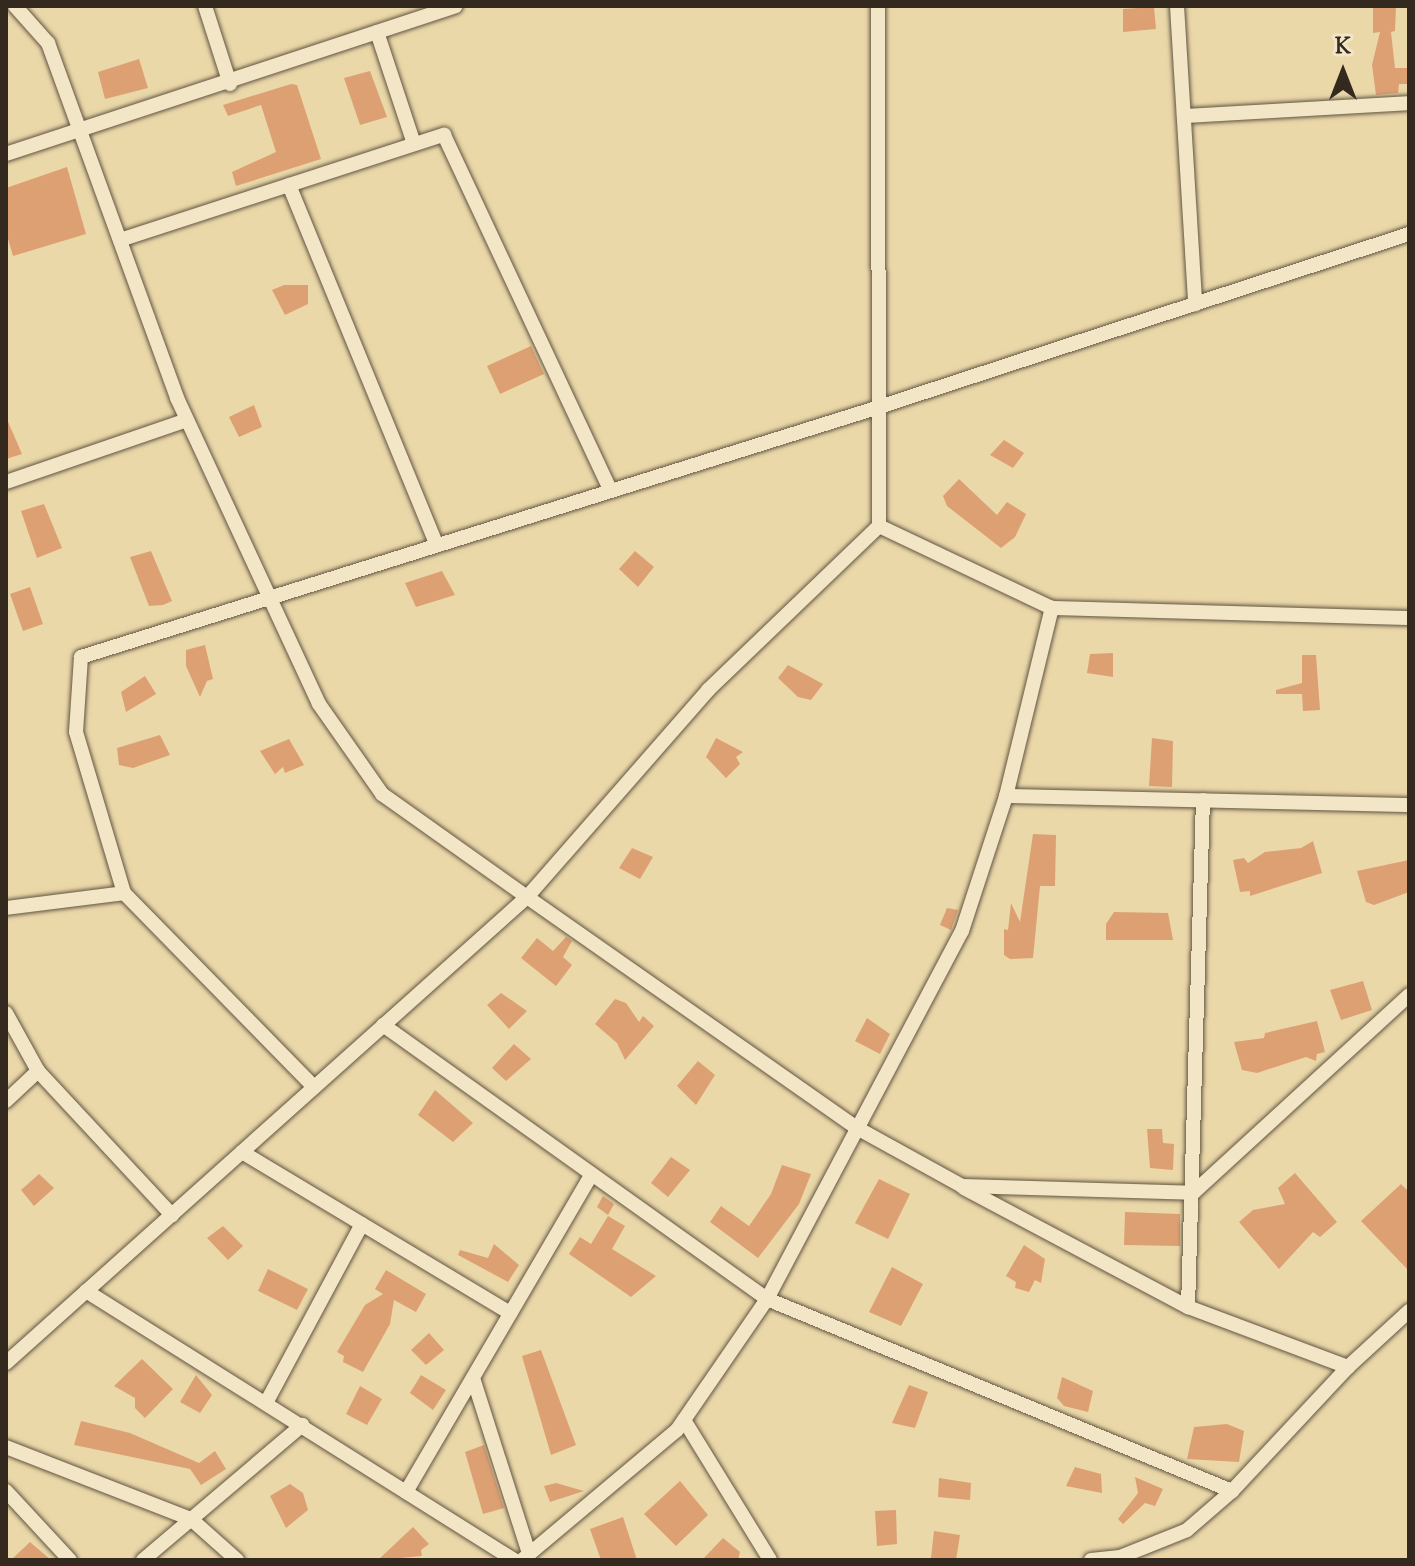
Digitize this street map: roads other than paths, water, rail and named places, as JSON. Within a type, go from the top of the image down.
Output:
[{"type":"street","points":[[15,6],[48,43],[187,420],[319,704],[382,794],[857,1128],[1188,1307],[1348,1367]]},
{"type":"street","points":[[205,6],[230,84]]},
{"type":"street","points":[[6,154],[230,84],[455,6]]},
{"type":"street","points":[[6,1363],[527,897],[708,690],[879,526],[878,6]]},
{"type":"street","points":[[1177,6],[1195,304]]},
{"type":"street","points":[[377,32],[414,144]]},
{"type":"street","points":[[1184,116],[1409,103]]},
{"type":"street","points":[[120,240],[444,135],[610,490]]},
{"type":"street","points":[[289,185],[436,544]]},
{"type":"street","points":[[314,1087],[124,893],[76,732],[81,657],[879,407],[1409,234]]},
{"type":"street","points":[[6,482],[187,420]]},
{"type":"street","points":[[879,526],[1052,608],[1409,618]]},
{"type":"street","points":[[473,1378],[526,1557],[684,1420],[767,1299],[962,931],[1006,796],[1052,608]]},
{"type":"street","points":[[1006,796],[1409,805]]},
{"type":"street","points":[[1188,1307],[1203,800]]},
{"type":"street","points":[[6,908],[124,893]]},
{"type":"street","points":[[962,1186],[1193,1193],[1409,995]]},
{"type":"street","points":[[6,1013],[38,1071],[172,1215]]},
{"type":"street","points":[[383,1025],[767,1299],[1232,1491]]},
{"type":"street","points":[[6,1101],[38,1071]]},
{"type":"street","points":[[242,1152],[510,1313]]},
{"type":"street","points":[[406,1492],[592,1174]]},
{"type":"street","points":[[266,1403],[362,1224]]},
{"type":"street","points":[[86,1291],[514,1560]]},
{"type":"street","points":[[1091,1560],[1120,1557],[1187,1530],[1232,1491],[1348,1367],[1409,1311]]},
{"type":"street","points":[[684,1420],[770,1560]]},
{"type":"street","points":[[143,1560],[302,1425]]},
{"type":"street","points":[[6,1447],[191,1519],[237,1560]]},
{"type":"street","points":[[6,1491],[70,1560]]}]
